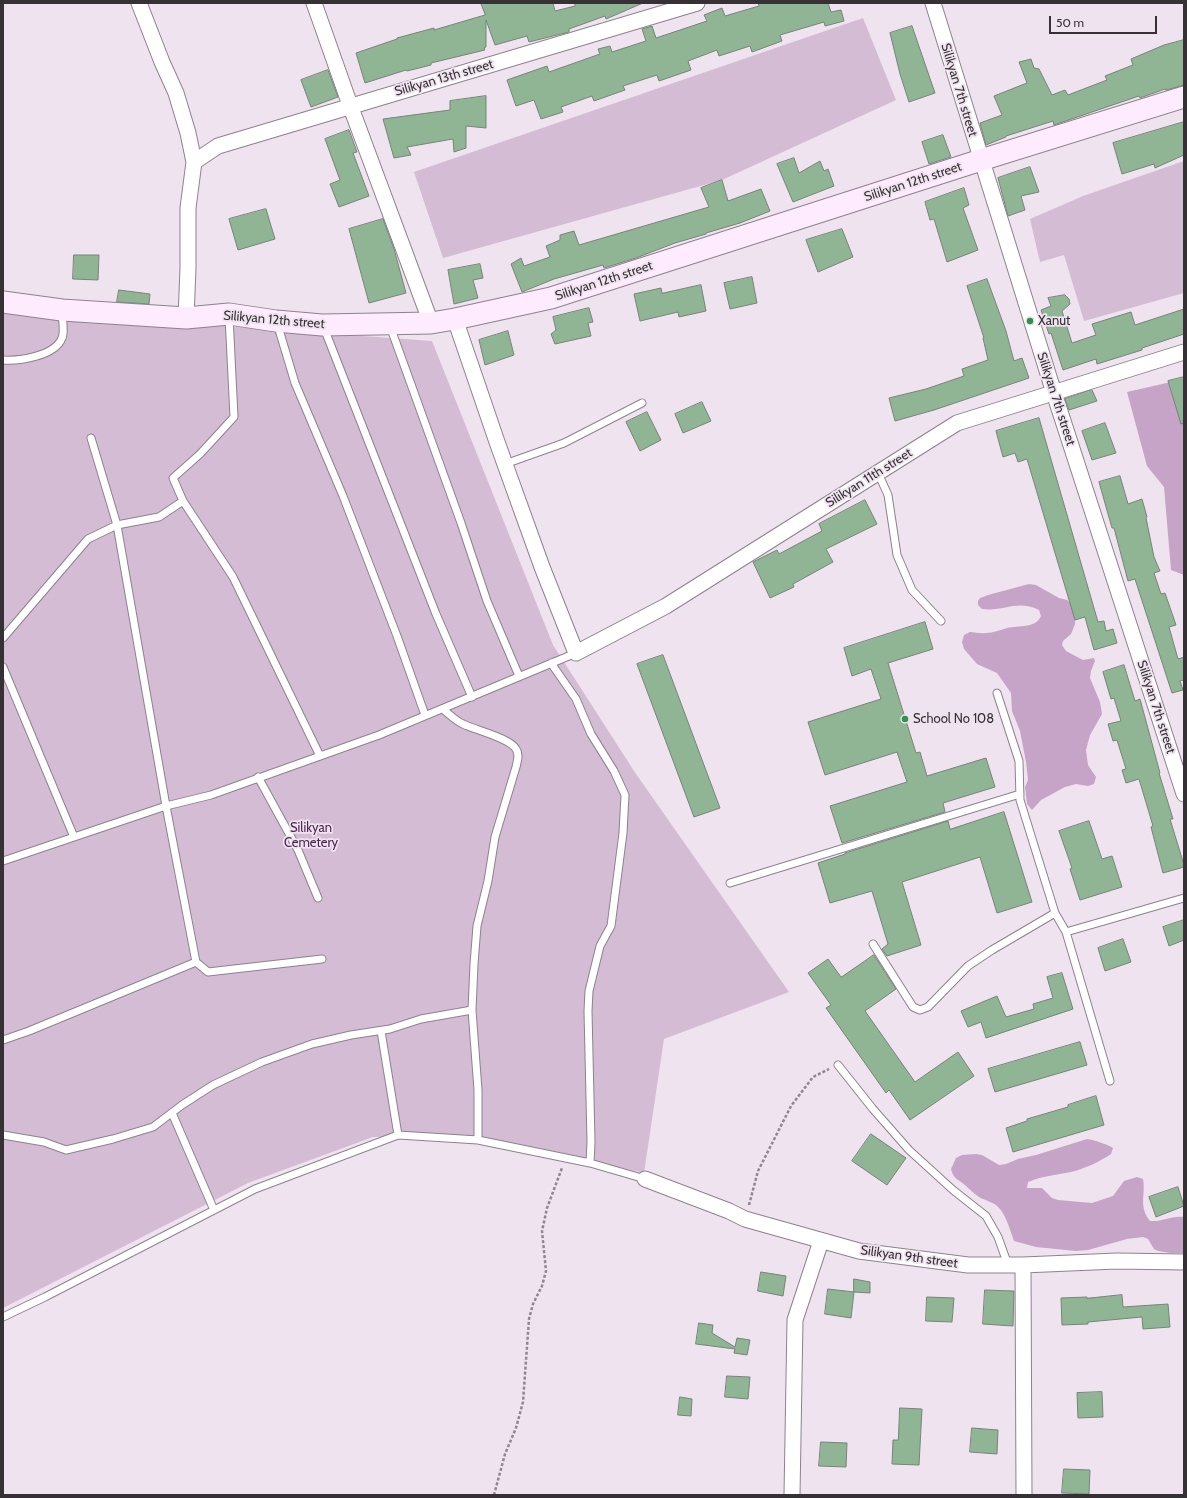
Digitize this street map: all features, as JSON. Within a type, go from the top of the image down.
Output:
[{"type":"main road","name":"Silikyan 12th street","points":[[3,302],[62,310],[186,318],[229,314],[276,321],[322,325],[431,323],[455,320],[552,298],[981,160],[1184,97]]},
{"type":"street","points":[[139,3],[176,93],[188,133],[194,162],[188,208],[186,318]]},
{"type":"street","points":[[314,3],[350,105],[431,323]]},
{"type":"street","name":"Silikyan 13th street","points":[[194,162],[218,146],[350,105],[697,3]]},
{"type":"street","name":"Silikyan 7th street","points":[[933,3],[1054,393],[1184,794]]},
{"type":"street","points":[[455,320],[542,568],[576,653]]},
{"type":"street","name":"Silikyan 11th street","points":[[576,653],[666,606],[957,423],[1184,352]]},
{"type":"street","name":"Silikyan 9th street","points":[[645,1179],[729,1211],[745,1219],[859,1251],[968,1265],[1023,1265],[1117,1261],[1184,1262]]},
{"type":"street","points":[[792,1495],[795,1320],[821,1241]]},
{"type":"street","points":[[1023,1265],[1024,1495]]},
{"type":"lane","points":[[3,360],[34,357],[54,348],[62,337],[62,310]]},
{"type":"lane","points":[[229,314],[234,416],[200,454],[173,478],[183,501],[233,578],[320,756]]},
{"type":"lane","points":[[276,321],[295,383],[343,496],[397,636],[425,716]]},
{"type":"lane","points":[[389,324],[488,601],[519,676]]},
{"type":"lane","points":[[322,325],[433,606],[472,697]]},
{"type":"lane","points":[[505,464],[564,443],[642,403]]},
{"type":"lane","points":[[91,438],[117,525],[166,806],[196,962],[208,972],[322,959]]},
{"type":"lane","points":[[878,473],[888,495],[897,555],[912,590],[941,621]]},
{"type":"lane","points":[[3,638],[88,539],[117,525],[159,517],[183,501]]},
{"type":"lane","points":[[3,861],[166,806],[211,795],[379,735],[443,710],[519,676],[576,653]]},
{"type":"lane","points":[[551,663],[576,699],[591,734],[614,771],[625,795],[623,833],[611,926],[600,946],[589,991],[590,1163]]},
{"type":"lane","points":[[3,667],[74,837]]},
{"type":"lane","points":[[997,693],[1019,761],[1020,800],[1055,913],[1066,932],[1110,1081]]},
{"type":"lane","points":[[443,710],[464,725],[490,734],[510,744],[516,749],[518,757],[495,837],[488,881],[478,926],[474,964],[472,1010],[478,1090],[478,1140]]},
{"type":"lane","points":[[258,777],[298,850],[318,898]]},
{"type":"lane","points":[[730,883],[1020,794]]},
{"type":"lane","points":[[1066,932],[1184,898]]},
{"type":"lane","points":[[874,944],[913,1007],[920,1010],[928,1007],[968,966],[1055,913]]},
{"type":"lane","points":[[3,1040],[29,1031],[196,962]]},
{"type":"lane","points":[[3,1135],[44,1142],[66,1150],[113,1139],[154,1127],[213,1085],[262,1062],[312,1044],[351,1035],[390,1030],[421,1019],[472,1010]]},
{"type":"lane","points":[[381,1031],[398,1135]]},
{"type":"lane","points":[[838,1064],[873,1109],[909,1150],[953,1190],[986,1216],[998,1237],[1008,1265]]},
{"type":"lane","points":[[172,1113],[214,1210]]},
{"type":"lane","points":[[3,1317],[255,1189],[398,1135],[478,1140],[590,1163],[645,1179]]},
{"type":"path","points":[[745,1219],[758,1171],[791,1106],[813,1077],[838,1064]]},
{"type":"path","points":[[494,1495],[505,1454],[516,1428],[523,1402],[529,1319],[533,1304],[542,1286],[546,1271],[542,1231],[547,1208],[566,1158]]},
{"type":"green space","points":[[863,18],[896,100],[722,180],[443,258],[414,172]]},
{"type":"green space","points":[[1184,161],[1184,293],[1084,321],[1064,255],[1040,262],[1030,219],[1083,196]]},
{"type":"green space","name":"Silikyan Cemetery","points":[[3,310],[432,341],[553,645],[636,774],[789,992],[664,1039],[644,1173],[475,1136],[373,1137],[248,1183],[3,1308]]},
{"type":"shaded area","points":[[1184,379],[1184,575],[1171,570],[1164,487],[1147,466],[1127,392]]},
{"type":"shaded area","points":[[1029,584],[1036,585],[1059,598],[1067,600],[1073,605],[1075,624],[1071,634],[1063,641],[1062,645],[1066,651],[1083,660],[1094,658],[1095,661],[1090,678],[1100,702],[1102,714],[1090,735],[1086,750],[1088,765],[1096,777],[1094,784],[1088,786],[1076,784],[1065,787],[1041,800],[1032,810],[1027,804],[1025,787],[1028,780],[1026,762],[1020,731],[1012,711],[1011,693],[997,673],[977,664],[964,649],[962,642],[964,635],[970,632],[991,632],[1035,623],[1041,616],[1039,610],[1031,607],[1017,606],[997,609],[982,609],[978,605],[980,598]]},
{"type":"shaded area","points":[[1087,1139],[1100,1142],[1113,1148],[1111,1154],[1081,1169],[1028,1182],[1027,1188],[1042,1188],[1052,1198],[1058,1200],[1092,1203],[1113,1196],[1124,1181],[1137,1177],[1143,1179],[1143,1205],[1146,1216],[1150,1221],[1184,1217],[1183,1253],[1158,1251],[1154,1249],[1148,1239],[1143,1237],[1127,1239],[1088,1250],[1076,1251],[1036,1247],[1014,1241],[1006,1220],[998,1207],[976,1195],[954,1176],[951,1169],[956,1158],[962,1155],[982,1155],[999,1165]]},
{"type":"building","points":[[481,3],[553,3],[555,11],[575,6],[575,3],[643,3],[606,19],[605,16],[569,29],[569,32],[529,42],[527,36],[495,45],[486,20],[485,50],[431,63],[431,65],[406,70],[365,83],[356,53],[397,38],[434,28],[434,30],[485,15]]},
{"type":"building","points":[[758,3],[828,3],[831,12],[841,10],[844,21],[825,26],[824,22],[780,35],[782,41],[752,52],[750,46],[719,56],[717,50],[688,61],[691,70],[659,81],[657,75],[623,86],[625,90],[594,101],[592,96],[561,107],[563,112],[541,119],[534,100],[516,106],[507,80],[547,66],[549,72],[600,54],[598,49],[610,46],[612,52],[646,41],[642,29],[652,26],[656,38],[707,21],[704,15],[722,8],[725,16],[759,6]]},
{"type":"building","points":[[912,26],[935,93],[909,102],[900,74],[890,33]]},
{"type":"building","points":[[1184,40],[1184,85],[1165,89],[1140,98],[1139,96],[1054,125],[1053,121],[1006,136],[986,145],[980,123],[1002,115],[994,96],[1027,83],[1019,62],[1031,59],[1034,68],[1039,69],[1052,95],[1065,90],[1068,95],[1107,80],[1105,76],[1133,65],[1131,59],[1164,45]]},
{"type":"building","points":[[328,70],[338,97],[311,107],[301,80]]},
{"type":"building","points":[[486,96],[486,128],[466,126],[466,148],[454,152],[453,139],[407,147],[411,155],[394,158],[383,119],[450,110],[450,101]]},
{"type":"building","points":[[1184,122],[1184,155],[1155,168],[1154,164],[1122,174],[1113,143]]},
{"type":"building","points":[[349,130],[357,152],[353,153],[369,196],[339,207],[330,184],[340,180],[325,139]]},
{"type":"building","points":[[943,135],[951,157],[929,164],[922,142]]},
{"type":"building","points":[[794,158],[799,173],[820,161],[824,171],[828,169],[834,186],[793,202],[777,164]]},
{"type":"building","points":[[1030,167],[1039,192],[1021,196],[1025,210],[1008,216],[998,178]]},
{"type":"building","points":[[722,180],[728,201],[761,189],[770,211],[740,223],[675,243],[636,258],[604,268],[603,265],[554,279],[522,292],[511,264],[521,258],[524,266],[550,257],[546,246],[560,240],[560,235],[574,231],[579,245],[709,207],[701,188]]},
{"type":"building","points":[[964,188],[969,205],[963,208],[978,250],[947,262],[934,219],[930,220],[925,202]]},
{"type":"building","points":[[266,209],[275,239],[238,250],[229,219]]},
{"type":"building","points":[[383,219],[394,249],[406,293],[369,303],[349,229]]},
{"type":"building","points":[[842,229],[853,257],[818,272],[806,240]]},
{"type":"building","points":[[74,255],[99,255],[98,280],[73,279]]},
{"type":"building","points":[[480,264],[483,278],[473,280],[478,298],[454,304],[448,270]]},
{"type":"building","points":[[752,277],[757,303],[730,309],[724,283]]},
{"type":"building","points":[[987,279],[1006,331],[1014,361],[1022,358],[1029,378],[934,410],[895,421],[889,398],[926,389],[964,376],[962,369],[988,360],[984,338],[967,286]]},
{"type":"building","points":[[701,285],[706,311],[679,317],[678,312],[640,321],[634,294],[661,288],[662,293]]},
{"type":"building","points":[[119,290],[150,294],[149,304],[117,302]]},
{"type":"building","points":[[1065,295],[1069,299],[1070,304],[1062,311],[1072,343],[1096,335],[1092,324],[1131,312],[1135,325],[1184,309],[1184,334],[1142,348],[1142,350],[1097,364],[1096,359],[1063,370],[1051,333],[1049,334],[1041,310],[1051,306],[1048,298]]},
{"type":"building","points":[[589,308],[593,322],[588,323],[591,336],[555,344],[551,334],[556,330],[553,317]]},
{"type":"building","points":[[508,331],[514,355],[485,365],[479,340]]},
{"type":"building","points":[[1184,377],[1184,423],[1181,424],[1168,381]]},
{"type":"building","points":[[1092,390],[1097,401],[1069,410],[1065,399]]},
{"type":"building","points":[[702,402],[711,421],[683,433],[675,414]]},
{"type":"building","points":[[647,412],[661,440],[640,451],[626,422]]},
{"type":"building","points":[[1039,418],[1098,622],[1104,621],[1106,631],[1113,629],[1117,643],[1094,650],[1085,617],[1075,620],[1027,459],[1018,462],[1015,453],[1003,457],[996,431]]},
{"type":"building","points":[[1105,423],[1116,453],[1092,460],[1082,431]]},
{"type":"building","points":[[1120,476],[1128,504],[1142,499],[1147,517],[1154,557],[1160,571],[1154,573],[1161,594],[1165,593],[1176,625],[1169,627],[1178,659],[1184,657],[1184,680],[1180,681],[1183,690],[1172,693],[1135,579],[1128,581],[1114,528],[1112,528],[1099,482]]},
{"type":"building","points":[[865,500],[877,524],[826,549],[833,562],[793,584],[794,587],[770,598],[753,562],[777,550],[779,554],[822,531],[819,524]]},
{"type":"building","points":[[925,622],[933,649],[888,663],[916,753],[920,752],[927,776],[986,758],[995,787],[943,803],[945,812],[842,843],[830,806],[907,782],[897,752],[825,775],[808,722],[881,699],[871,669],[852,676],[844,648]]},
{"type":"building","points":[[663,655],[720,808],[694,817],[637,664]]},
{"type":"building","points":[[1124,665],[1135,701],[1140,699],[1159,773],[1173,819],[1170,819],[1184,865],[1184,867],[1163,873],[1151,827],[1153,826],[1139,779],[1126,783],[1122,770],[1126,769],[1117,740],[1113,741],[1108,724],[1121,721],[1114,698],[1111,699],[1103,672]]},
{"type":"building","points":[[1004,812],[1032,902],[997,913],[980,857],[902,882],[921,945],[887,956],[882,949],[888,944],[872,891],[830,903],[818,863],[845,853],[948,821],[950,829]]},
{"type":"building","points":[[1089,821],[1102,859],[1112,856],[1122,887],[1080,900],[1070,869],[1072,868],[1059,831]]},
{"type":"building","points":[[1184,920],[1184,940],[1169,946],[1163,927]]},
{"type":"building","points":[[1123,939],[1131,962],[1105,971],[1098,948]]},
{"type":"building","points":[[874,955],[896,989],[865,1011],[915,1082],[958,1052],[974,1076],[910,1120],[889,1090],[886,1093],[826,1008],[831,1005],[808,973],[828,959],[841,977]]},
{"type":"building","points":[[1062,973],[1073,1009],[986,1038],[981,1022],[968,1027],[961,1011],[997,996],[1006,1017],[1034,1009],[1033,1004],[1053,998],[1047,977]]},
{"type":"building","points":[[1080,1042],[1087,1065],[995,1092],[988,1069]]},
{"type":"building","points":[[1096,1096],[1104,1125],[1013,1152],[1006,1128],[1027,1121],[1027,1119],[1068,1107],[1068,1105]]},
{"type":"building","points":[[871,1134],[906,1158],[887,1185],[852,1161]]},
{"type":"building","points":[[1178,1187],[1184,1206],[1156,1217],[1149,1197]]},
{"type":"building","points":[[761,1272],[786,1276],[783,1296],[758,1291]]},
{"type":"building","points":[[854,1279],[870,1282],[870,1293],[854,1292]]},
{"type":"building","points":[[828,1289],[854,1292],[851,1318],[825,1314]]},
{"type":"building","points":[[985,1290],[1014,1291],[1013,1326],[983,1324]]},
{"type":"building","points":[[1122,1295],[1123,1307],[1168,1304],[1170,1327],[1143,1329],[1142,1317],[1088,1322],[1088,1324],[1062,1325],[1061,1298],[1087,1298]]},
{"type":"building","points":[[927,1297],[954,1298],[952,1322],[926,1321]]},
{"type":"building","points":[[699,1323],[713,1325],[712,1333],[735,1347],[737,1338],[750,1340],[747,1355],[734,1353],[735,1349],[696,1344]]},
{"type":"building","points":[[727,1376],[750,1377],[748,1399],[725,1397]]},
{"type":"building","points":[[1102,1392],[1103,1417],[1078,1418],[1077,1393]]},
{"type":"building","points":[[680,1397],[692,1399],[691,1416],[678,1415]]},
{"type":"building","points":[[900,1408],[922,1409],[919,1465],[892,1464],[893,1440],[898,1440]]},
{"type":"building","points":[[972,1428],[998,1430],[997,1454],[970,1452]]},
{"type":"building","points":[[821,1442],[847,1443],[846,1467],[819,1466]]},
{"type":"building","points":[[1064,1469],[1090,1470],[1089,1494],[1062,1493]]},
{"type":"place","name":"Xanut","points":[[1030,321]]},
{"type":"place","name":"School No 108","points":[[905,719]]}]
